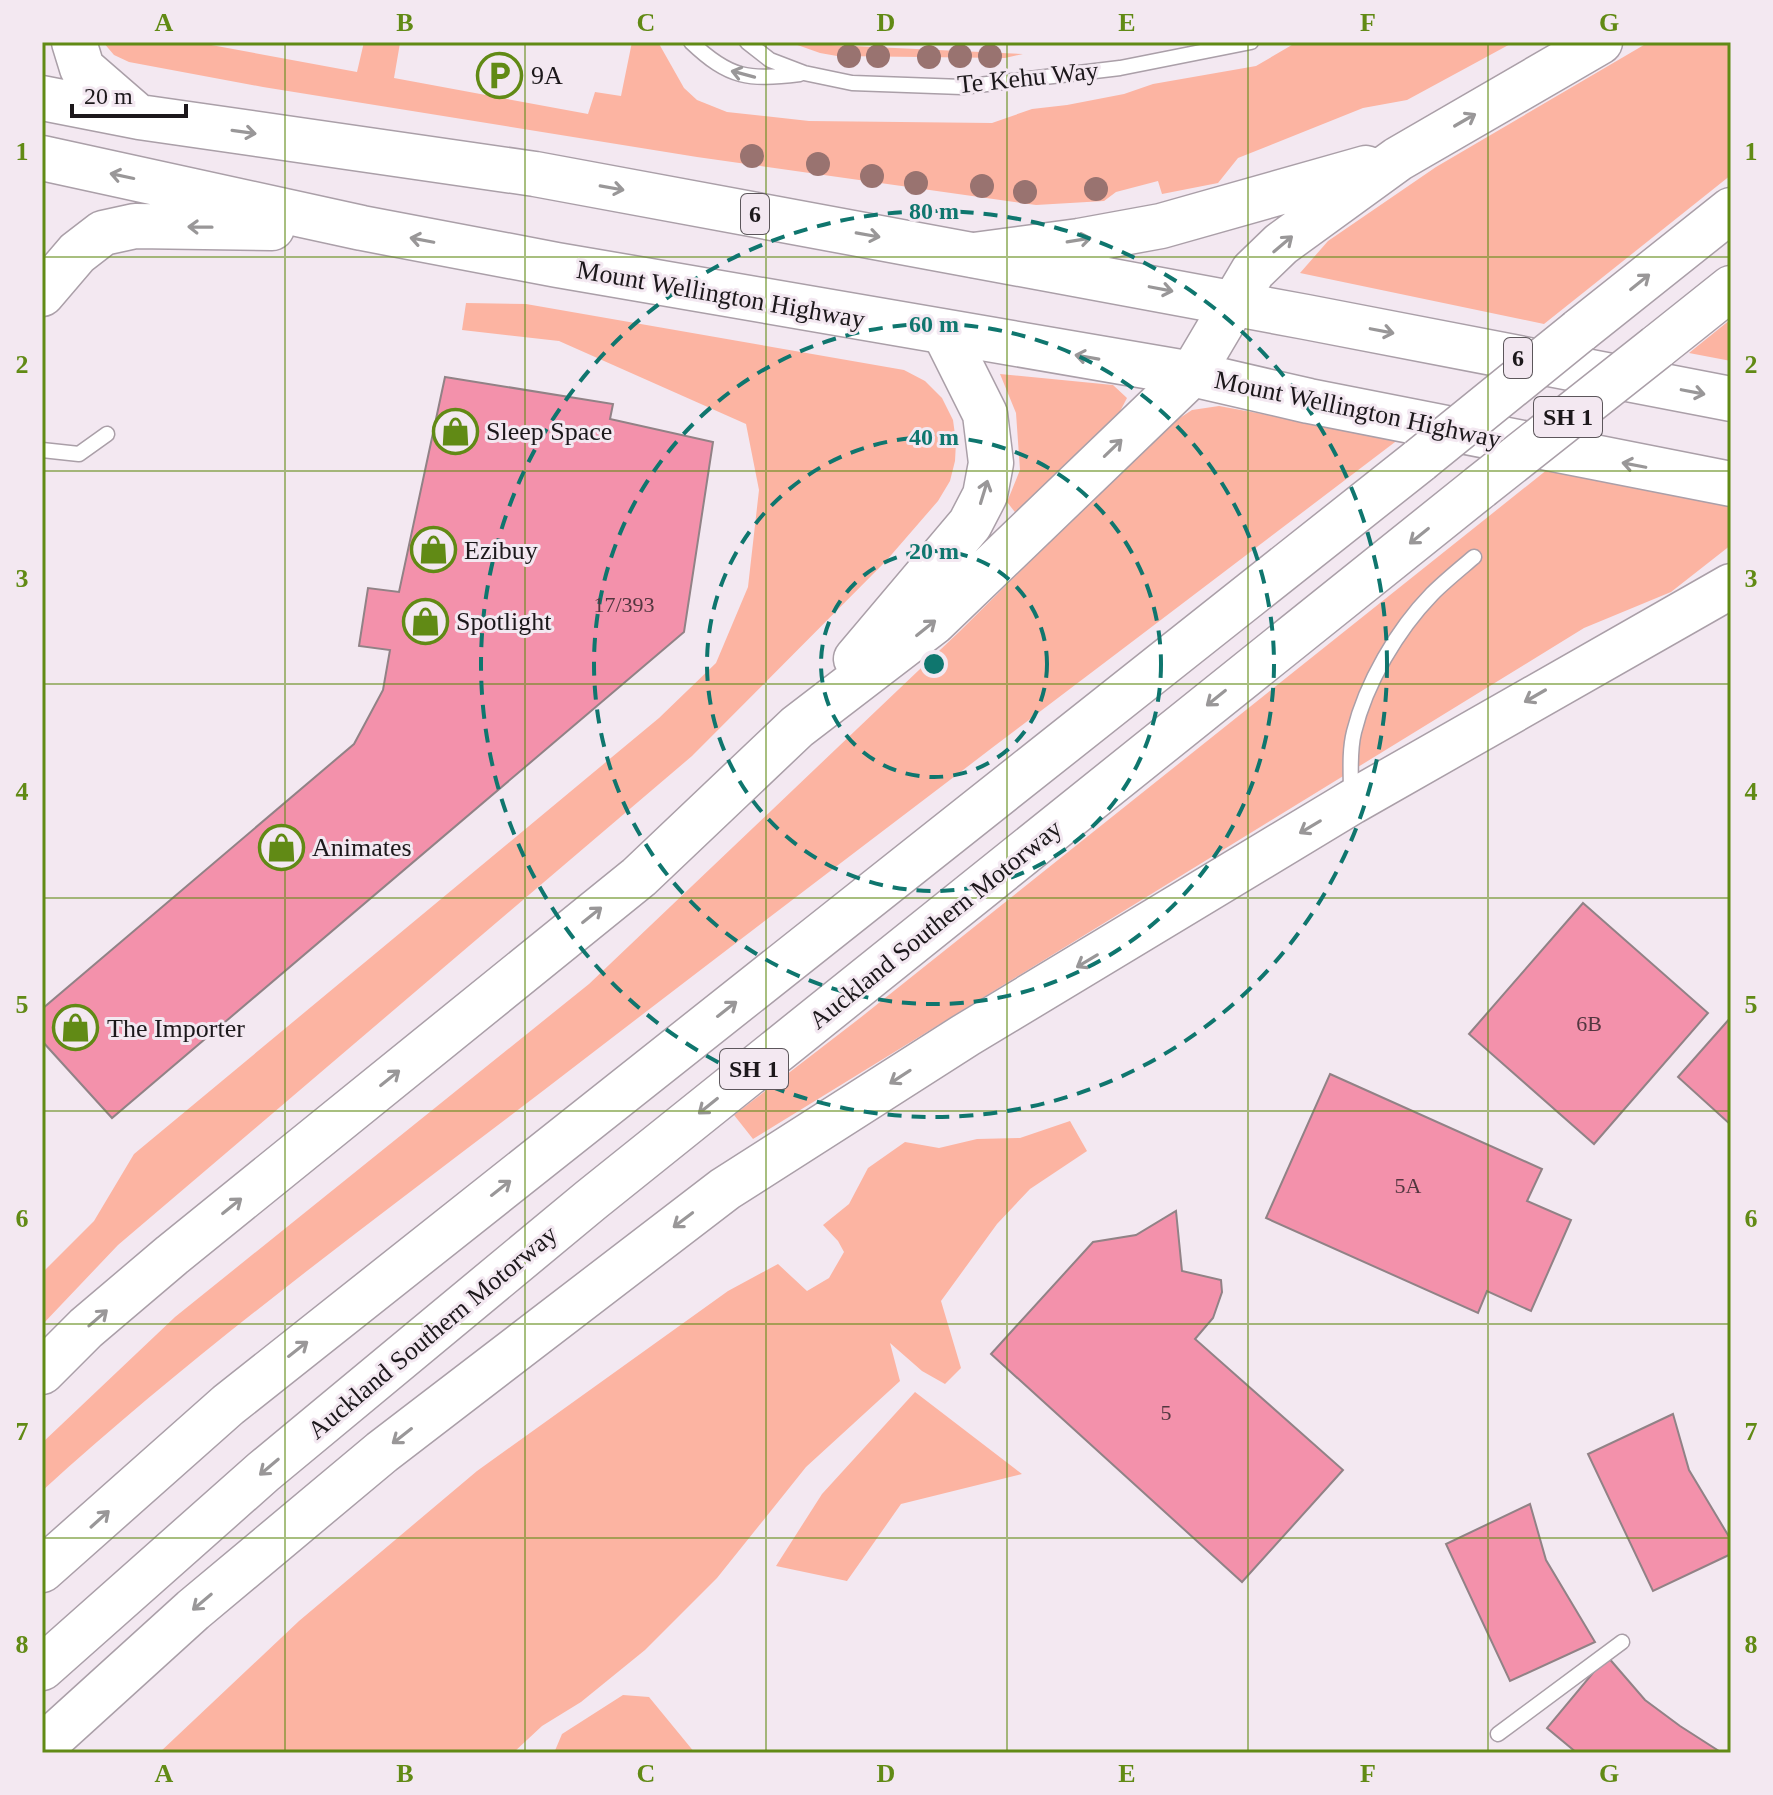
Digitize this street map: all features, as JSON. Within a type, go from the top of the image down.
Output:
[{"type":"main road","points":[[74,42],[82,68],[139,117]]},
{"type":"main road","points":[[797,727],[934,622],[1192,374],[1253,271],[1281,244],[1398,159],[1600,42]]},
{"type":"main road","name":"6","points":[[42,98],[139,117],[535,174],[1731,399]]},
{"type":"main road","name":"Mount Wellington Highway","points":[[42,158],[362,228],[572,268],[1192,374],[1309,401],[1731,484]]},
{"type":"main road","points":[[974,255],[1161,226],[1398,159]]},
{"type":"main road","name":"SH 1","points":[[42,1570],[228,1405],[1731,210]]},
{"type":"main road","points":[[42,294],[67,263],[103,233],[135,226],[362,228]]},
{"type":"main road","name":"Auckland Southern Motorway","points":[[42,1668],[263,1472],[579,1210],[1731,288]]},
{"type":"main road","points":[[42,1372],[86,1328],[172,1255],[639,877],[797,727],[963,533],[985,495],[991,463],[985,414],[944,332]]},
{"type":"main road","points":[[42,1747],[193,1610],[382,1452],[725,1189],[979,1027],[1352,802],[1731,586]]},
{"type":"main road","points":[[1602,657],[1731,618]]},
{"type":"lane","name":"Te Kehu Way","points":[[691,42],[718,65],[739,75],[763,78],[804,73]]},
{"type":"lane","name":"Te Kehu Way","points":[[747,42],[770,60],[804,73],[852,83],[962,87],[1120,68],[1251,42]]},
{"type":"lane","points":[[42,450],[79,454],[107,434]]},
{"type":"lane","points":[[1352,802],[1350,759],[1354,733],[1365,699],[1385,659],[1431,595],[1474,557]]},
{"type":"lane","points":[[1498,1734],[1622,1642]]},
{"type":"shaded area","points":[[103,42],[195,42],[357,72],[364,42],[395,42],[400,43],[394,78],[588,114],[595,92],[621,96],[632,42],[658,42],[684,88],[697,100],[727,112],[809,121],[992,123],[1032,109],[1067,105],[1124,94],[1153,84],[1256,66],[1297,42],[1514,42],[1407,100],[1363,108],[1238,158],[1218,183],[1162,194],[1158,181],[1116,192],[1104,201],[1036,205],[697,157],[263,87],[129,62],[114,55]]},
{"type":"shaded area","points":[[789,42],[1023,54],[1005,58],[837,56]]},
{"type":"shaded area","points":[[1649,42],[1731,42],[1731,175],[1544,324],[1300,273],[1328,241],[1436,167]]},
{"type":"shaded area","points":[[466,303],[526,304],[904,370],[925,381],[942,398],[953,420],[956,442],[950,481],[938,501],[886,561],[692,756],[118,1245],[42,1325],[42,1273],[94,1221],[134,1154],[659,718],[716,663],[748,587],[759,490],[746,424],[559,341],[462,330]]},
{"type":"shaded area","points":[[1731,319],[1731,361],[1689,353]]},
{"type":"shaded area","points":[[1000,374],[1113,385],[1127,398],[1116,419],[1018,516],[1007,502],[1020,470],[1016,413]]},
{"type":"shaded area","points":[[1219,406],[1399,439],[290,1284],[164,1385],[42,1491],[42,1443],[175,1317],[589,984],[960,631],[1166,427],[1192,410]]},
{"type":"shaded area","points":[[1548,469],[1731,504],[1731,545],[1671,592],[1584,628],[753,1139],[734,1115]]},
{"type":"shaded area","points":[[1070,1121],[1087,1151],[1030,1189],[997,1224],[941,1301],[961,1368],[945,1384],[922,1371],[890,1343],[900,1381],[806,1467],[717,1578],[645,1650],[581,1702],[542,1726],[513,1753],[159,1753],[299,1621],[477,1471],[728,1291],[778,1264],[807,1291],[829,1278],[844,1252],[823,1225],[849,1204],[868,1168],[905,1142],[939,1148],[977,1139],[1020,1138]]},
{"type":"shaded area","points":[[915,1392],[1022,1474],[901,1504],[847,1581],[776,1566],[822,1494]]},
{"type":"shaded area","points":[[623,1695],[649,1697],[695,1753],[554,1753],[562,1734]]},
{"type":"building","points":[[445,377],[613,404],[610,419],[713,442],[684,632],[112,1118],[42,1041],[42,1009],[354,744],[383,690],[390,650],[359,646],[368,588],[399,592]]},
{"type":"building","points":[[1583,903],[1708,1013],[1594,1144],[1469,1034]]},
{"type":"building","points":[[1731,1017],[1731,1125],[1678,1077]]},
{"type":"building","points":[[1330,1074],[1542,1169],[1527,1201],[1571,1220],[1531,1311],[1487,1291],[1478,1313],[1266,1218]]},
{"type":"building","points":[[1176,1211],[1182,1271],[1221,1280],[1222,1292],[1213,1318],[1195,1339],[1343,1470],[1242,1582],[991,1354],[1093,1242],[1136,1235]]},
{"type":"building","points":[[1673,1414],[1689,1470],[1731,1540],[1731,1554],[1653,1591],[1588,1454]]},
{"type":"building","points":[[1530,1504],[1546,1560],[1595,1642],[1510,1681],[1446,1544]]},
{"type":"building","points":[[1607,1656],[1645,1700],[1722,1753],[1577,1753],[1547,1728]]},
{"type":"place","name":"9A","points":[[500,75]]},
{"type":"place","name":"Sleep Space","points":[[455,431]]},
{"type":"place","name":"Ezibuy","points":[[433,550]]},
{"type":"place","name":"Spotlight","points":[[425,621]]},
{"type":"place","name":"Animates","points":[[281,847]]},
{"type":"place","name":"The Importer","points":[[76,1028]]}]
